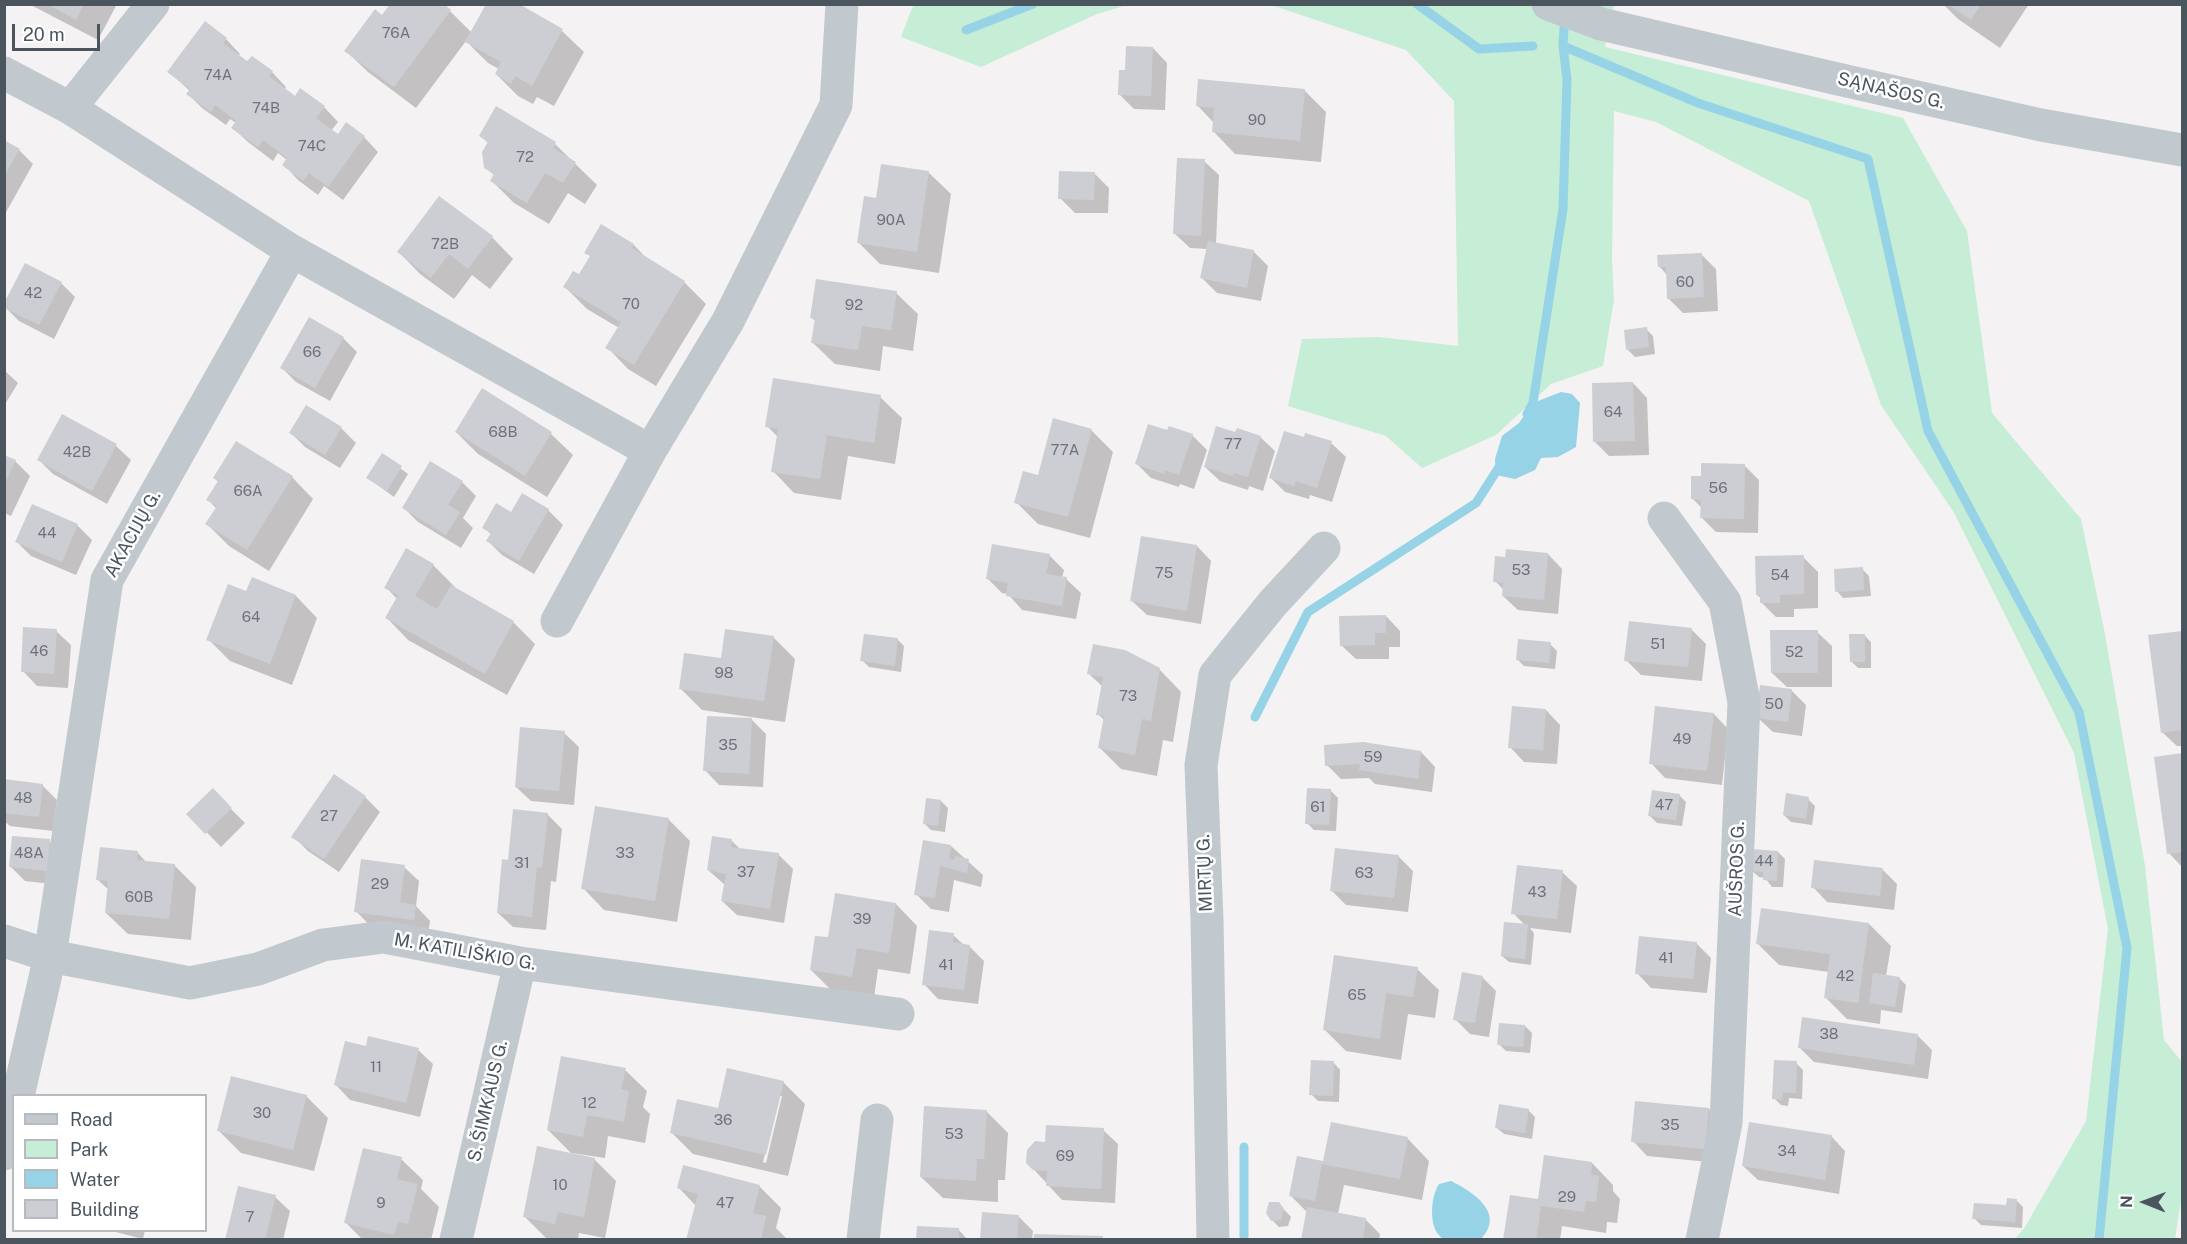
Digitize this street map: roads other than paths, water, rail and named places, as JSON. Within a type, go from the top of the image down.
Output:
[{"type":"street","points":[[70,108],[153,4]]},
{"type":"street","points":[[557,621],[650,451],[728,321],[836,105],[842,4]]},
{"type":"street","name":"SĄNAŠOS G.","points":[[1548,4],[1601,24],[2030,122],[2182,150]]},
{"type":"street","points":[[4,73],[70,108],[292,251],[650,451]]},
{"type":"street","name":"AKACIJŲ G.","points":[[18,1094],[50,956],[107,580],[292,251]]},
{"type":"street","name":"AUŠROS G.","points":[[1664,518],[1725,602],[1744,702],[1726,1124],[1702,1239]]},
{"type":"street","name":"MIRTŲ G.","points":[[1213,1239],[1202,765],[1215,675],[1258,622],[1324,548]]},
{"type":"street","name":"M. KATILIŠKIO G.","points":[[4,940],[50,956],[190,983],[258,969],[322,945],[384,937],[520,963],[898,1014]]},
{"type":"street","name":"S. ŠIMKAUS G.","points":[[456,1239],[520,963]]},
{"type":"street","points":[[863,1239],[877,1120]]},
{"type":"street","points":[[4,1154],[12,1123]]},
{"type":"water","points":[[1561,392],[1572,394],[1580,403],[1576,447],[1558,457],[1541,458],[1535,470],[1515,479],[1496,475],[1495,459],[1502,436],[1519,423],[1533,403]]},
{"type":"water","points":[[1451,1181],[1484,1204],[1490,1221],[1481,1239],[1447,1240],[1436,1231],[1433,1224],[1432,1206],[1436,1190],[1439,1184]]},
{"type":"waterway","points":[[966,30],[1033,4]]},
{"type":"waterway","points":[[1417,4],[1479,49],[1533,46]]},
{"type":"waterway","points":[[1527,414],[1533,403],[1563,209],[1567,80],[1563,46],[1564,28]]},
{"type":"waterway","points":[[1563,46],[1698,103],[1868,159],[1928,431],[2079,712],[2127,948],[2099,1240]]},
{"type":"waterway","points":[[1255,717],[1308,612],[1476,503],[1501,464]]},
{"type":"waterway","points":[[1244,1147],[1244,1240]]}]
